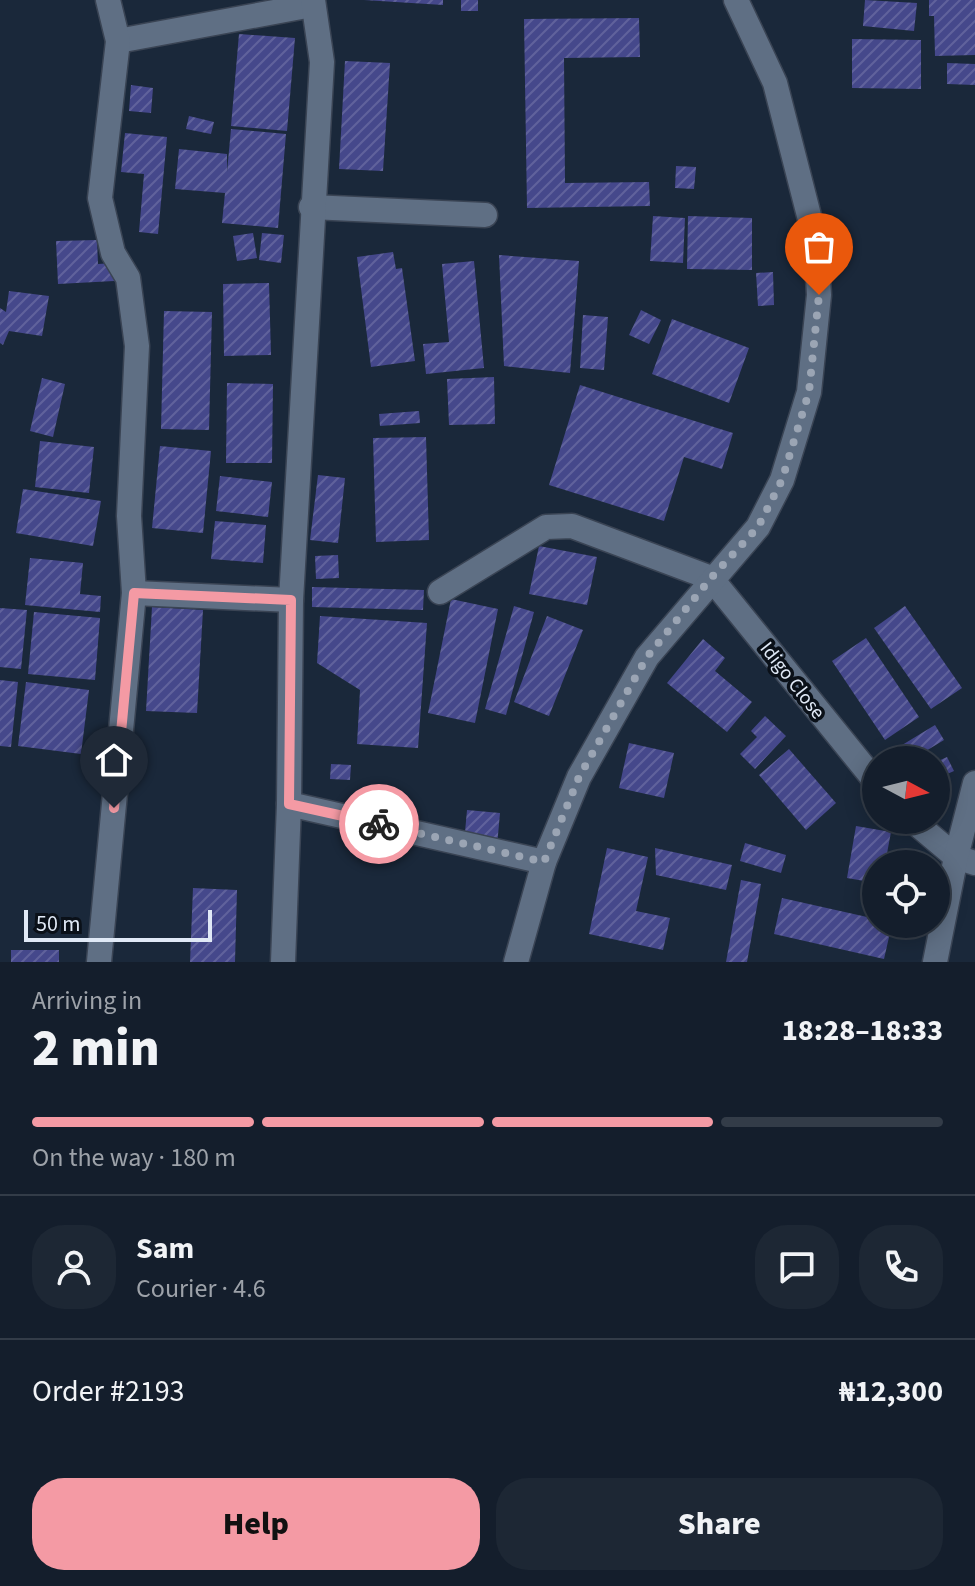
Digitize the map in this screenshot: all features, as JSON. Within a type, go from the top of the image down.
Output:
[{"type":"street","points":[[99,962],[134,593],[129,516],[137,346],[135,311],[128,278],[113,253],[100,198],[118,41],[108,0]]},
{"type":"street","points":[[516,962],[544,862],[579,777],[604,728],[647,657],[711,578],[758,527],[782,480],[809,392],[819,295],[816,243],[804,183],[775,83],[736,0]]},
{"type":"street","points":[[118,41],[312,2],[322,62],[311,207],[306,385],[291,600],[289,804],[283,962]]},
{"type":"street","points":[[311,207],[485,215]]},
{"type":"street","points":[[440,592],[546,527],[572,526],[711,578]]},
{"type":"street","name":"Idigo Close","points":[[711,578],[862,765]]},
{"type":"street","points":[[134,593],[291,600]]},
{"type":"street","points":[[935,962],[965,860],[975,783]]},
{"type":"street","points":[[289,804],[544,862]]},
{"type":"street","points":[[931,834],[965,860]]},
{"type":"building","points":[[364,0],[443,0],[443,5]]},
{"type":"building","points":[[461,0],[478,0],[478,11],[461,11]]},
{"type":"building","points":[[865,0],[917,3],[914,31],[863,26]]},
{"type":"building","points":[[929,0],[975,0],[975,55],[935,56],[934,16],[929,16]]},
{"type":"building","points":[[639,18],[640,57],[564,58],[565,183],[649,182],[650,206],[527,208],[524,19]]},
{"type":"building","points":[[239,34],[295,38],[287,131],[231,126]]},
{"type":"building","points":[[852,39],[921,40],[921,89],[852,88]]},
{"type":"building","points":[[345,61],[390,63],[383,171],[339,169]]},
{"type":"building","points":[[947,63],[975,64],[975,85],[947,84]]},
{"type":"building","points":[[131,85],[153,88],[151,113],[129,111]]},
{"type":"building","points":[[189,116],[214,122],[211,134],[186,129]]},
{"type":"building","points":[[231,129],[286,134],[278,228],[222,223],[225,193],[175,189],[179,149],[227,154],[227,172]]},
{"type":"building","points":[[125,133],[167,137],[158,234],[139,232],[144,174],[121,172]]},
{"type":"building","points":[[676,166],[696,167],[694,189],[675,188]]},
{"type":"building","points":[[653,216],[685,218],[683,263],[650,261]]},
{"type":"building","points":[[688,216],[752,218],[752,270],[687,269]]},
{"type":"building","points":[[253,233],[257,258],[237,261],[233,236]]},
{"type":"building","points":[[262,233],[284,235],[281,263],[259,260]]},
{"type":"building","points":[[97,240],[98,264],[113,263],[114,281],[58,284],[56,241]]},
{"type":"building","points":[[393,252],[396,269],[402,268],[415,361],[371,367],[357,257]]},
{"type":"building","points":[[499,255],[579,261],[570,373],[504,366]]},
{"type":"building","points":[[474,261],[484,368],[426,374],[423,344],[449,342],[442,264]]},
{"type":"building","points":[[773,272],[774,305],[758,306],[756,273]]},
{"type":"building","points":[[269,283],[271,355],[224,356],[223,284]]},
{"type":"building","points":[[9,291],[49,296],[42,336],[9,331],[3,345],[0,343],[0,308],[6,312]]},
{"type":"building","points":[[641,310],[661,320],[649,344],[629,335]]},
{"type":"building","points":[[164,311],[212,312],[209,430],[161,429]]},
{"type":"building","points":[[583,315],[608,317],[604,370],[580,368]]},
{"type":"building","points":[[672,319],[749,348],[729,403],[652,374]]},
{"type":"building","points":[[494,377],[495,424],[449,425],[447,379]]},
{"type":"building","points":[[42,378],[65,384],[53,437],[30,431]]},
{"type":"building","points":[[227,383],[273,384],[272,463],[226,463]]},
{"type":"building","points":[[580,385],[733,433],[722,469],[684,457],[664,521],[549,485]]},
{"type":"building","points":[[419,411],[420,423],[380,426],[379,414]]},
{"type":"building","points":[[426,437],[429,540],[376,542],[373,438]]},
{"type":"building","points":[[40,441],[94,447],[89,493],[35,487]]},
{"type":"building","points":[[160,446],[211,451],[203,533],[152,528]]},
{"type":"building","points":[[318,475],[345,478],[338,543],[310,540]]},
{"type":"building","points":[[220,476],[272,482],[268,517],[216,511]]},
{"type":"building","points":[[23,489],[101,501],[93,546],[16,533]]},
{"type":"building","points":[[215,521],[266,525],[263,563],[211,559]]},
{"type":"building","points":[[539,546],[597,557],[587,605],[529,594]]},
{"type":"building","points":[[338,555],[339,578],[316,579],[315,556]]},
{"type":"building","points":[[30,558],[83,563],[80,594],[101,596],[100,612],[25,605]]},
{"type":"building","points":[[312,587],[424,590],[423,610],[312,607]]},
{"type":"building","points":[[451,599],[498,609],[475,723],[428,713]]},
{"type":"building","points":[[514,606],[534,612],[506,715],[485,709]]},
{"type":"building","points":[[905,606],[962,688],[931,709],[874,628]]},
{"type":"building","points":[[152,607],[203,610],[197,713],[146,711]]},
{"type":"building","points":[[0,608],[27,610],[21,669],[0,667]]},
{"type":"building","points":[[34,612],[100,618],[95,680],[28,674]]},
{"type":"building","points":[[320,616],[427,623],[418,748],[357,744],[360,690],[317,663]]},
{"type":"building","points":[[547,616],[583,630],[549,716],[514,702]]},
{"type":"building","points":[[866,638],[919,717],[885,740],[832,661]]},
{"type":"building","points":[[703,639],[725,658],[715,671],[752,702],[727,732],[667,683]]},
{"type":"building","points":[[0,680],[18,682],[11,747],[0,746]]},
{"type":"building","points":[[26,682],[89,690],[81,754],[18,746]]},
{"type":"building","points":[[765,716],[786,736],[755,769],[740,754],[757,737],[751,731]]},
{"type":"building","points":[[935,725],[944,740],[934,746],[900,746]]},
{"type":"building","points":[[629,743],[674,753],[664,798],[619,788]]},
{"type":"building","points":[[789,749],[836,803],[806,830],[759,775]]},
{"type":"building","points":[[331,764],[351,765],[350,780],[330,779]]},
{"type":"building","points":[[467,810],[500,813],[497,846],[464,843]]},
{"type":"building","points":[[856,826],[862,827],[862,834],[891,834],[888,850],[862,850],[862,881],[847,878]]},
{"type":"building","points":[[745,843],[786,855],[781,873],[740,861]]},
{"type":"building","points":[[607,848],[648,857],[636,911],[670,918],[663,950],[589,934]]},
{"type":"building","points":[[655,848],[732,865],[726,890],[656,875]]},
{"type":"building","points":[[741,880],[761,884],[747,962],[726,962]]},
{"type":"building","points":[[193,888],[237,890],[235,962],[190,962]]},
{"type":"building","points":[[782,898],[862,916],[862,938],[889,938],[884,959],[774,934]]},
{"type":"building","points":[[11,950],[59,950],[59,962],[11,962]]},
{"type":"way so far","points":[[379,824],[544,862],[579,777],[604,728],[647,657],[686,607],[758,527],[782,480],[809,392],[819,295]]},
{"type":"route","points":[[114,808],[134,593],[291,600],[289,804],[379,824]]}]
